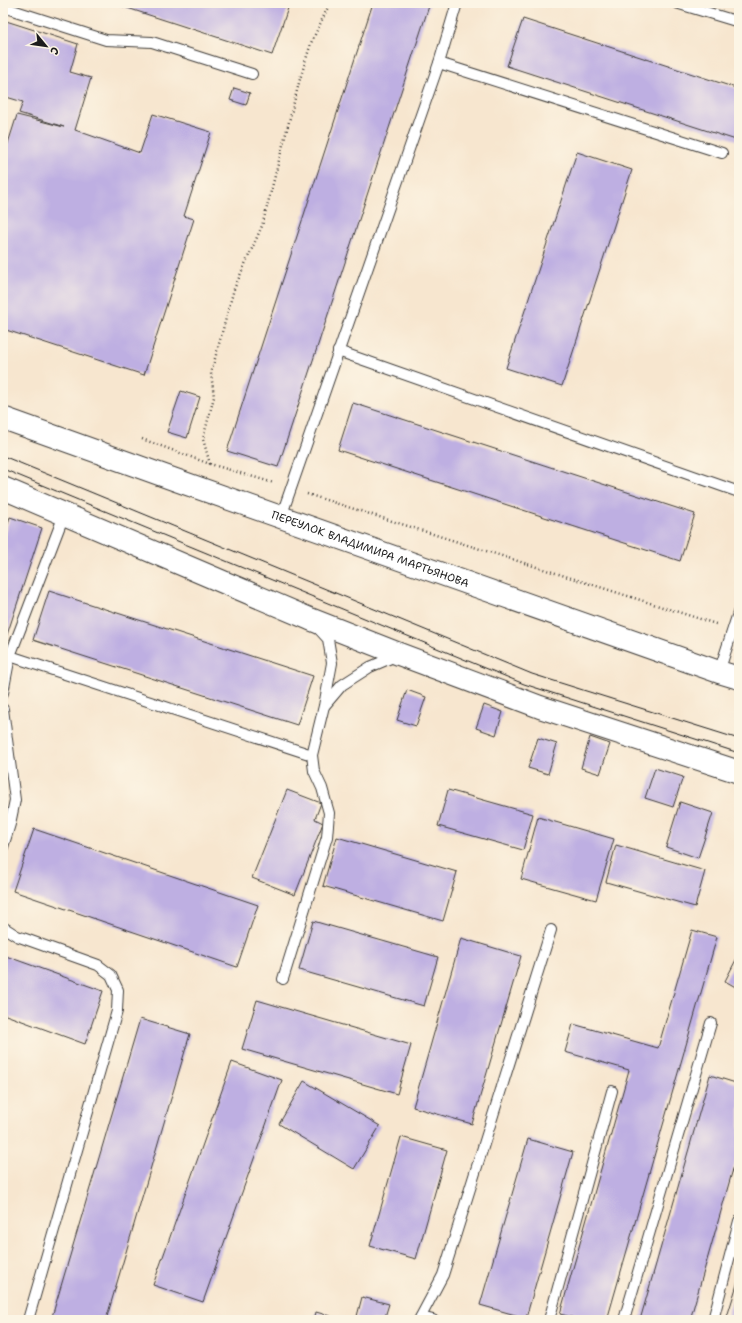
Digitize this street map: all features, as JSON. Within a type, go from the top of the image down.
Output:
[{"type":"street","name":"ПЕРЕУЛОК ВЛАДИМИРА МАРТЬЯНОВА","points":[[3,418],[281,518],[729,675]]},
{"type":"street","points":[[3,488],[310,619],[399,654],[540,707],[739,772]]},
{"type":"lane","points":[[281,518],[290,488],[439,62],[457,3]]},
{"type":"lane","points":[[676,3],[739,22]]},
{"type":"lane","points":[[3,7],[106,40],[152,42],[252,74]]},
{"type":"lane","points":[[439,62],[722,153]]},
{"type":"lane","points":[[338,351],[739,492]]},
{"type":"lane","points":[[3,693],[10,656],[64,515]]},
{"type":"lane","points":[[729,675],[732,630],[739,610]]},
{"type":"lane","points":[[283,979],[327,837],[329,813],[322,788],[314,771],[312,755],[324,706],[332,663],[328,639],[310,619]]},
{"type":"lane","points":[[324,706],[342,685],[370,667],[399,654]]},
{"type":"lane","points":[[10,656],[312,755]]},
{"type":"lane","points":[[3,709],[15,800],[3,847]]},
{"type":"lane","points":[[3,927],[17,936],[98,965],[111,975],[118,990],[117,1011],[28,1320]]},
{"type":"lane","points":[[434,1320],[420,1318],[443,1275],[551,930]]},
{"type":"lane","points":[[624,1320],[711,1023]]},
{"type":"lane","points":[[549,1320],[612,1092]]},
{"type":"lane","points":[[713,1320],[739,1221]]},
{"type":"path","points":[[210,464],[203,439],[214,397],[211,373],[234,289],[262,226],[311,43],[330,3]]},
{"type":"path","points":[[142,439],[210,464],[290,488],[732,630]]},
{"type":"building","points":[[112,3],[272,3],[288,8],[272,55]]},
{"type":"building","points":[[373,3],[430,3],[278,467],[227,451]]},
{"type":"building","points":[[523,19],[739,89],[739,141],[507,66]]},
{"type":"building","points":[[3,20],[78,44],[70,72],[91,78],[75,130],[140,153],[153,114],[211,132],[184,216],[194,219],[144,375],[3,329],[3,159],[17,115],[64,127],[19,113],[23,102],[3,96]]},
{"type":"building","points":[[234,88],[250,93],[246,105],[230,100]]},
{"type":"building","points":[[577,152],[632,170],[562,386],[506,368]]},
{"type":"building","points":[[181,391],[200,397],[187,438],[167,432]]},
{"type":"building","points":[[353,403],[695,514],[680,561],[338,450]]},
{"type":"building","points":[[10,517],[42,528],[3,647],[3,539]]},
{"type":"building","points":[[49,591],[313,676],[297,725],[33,640]]},
{"type":"building","points":[[407,690],[426,697],[416,726],[397,720]]},
{"type":"building","points":[[484,705],[503,712],[496,735],[476,728]]},
{"type":"building","points":[[590,737],[610,744],[600,774],[581,768]]},
{"type":"building","points":[[538,738],[557,744],[548,774],[528,768]]},
{"type":"building","points":[[655,768],[683,777],[673,807],[645,798]]},
{"type":"building","points":[[287,790],[321,803],[315,819],[323,823],[295,895],[252,878]]},
{"type":"building","points":[[448,790],[533,814],[523,850],[438,826]]},
{"type":"building","points":[[680,802],[713,813],[698,858],[666,847]]},
{"type":"building","points":[[538,817],[614,839],[596,900],[521,879]]},
{"type":"building","points":[[34,829],[258,905],[237,967],[13,891]]},
{"type":"building","points":[[337,837],[457,872],[443,921],[323,886]]},
{"type":"building","points":[[616,845],[705,871],[695,907],[606,882]]},
{"type":"building","points":[[313,921],[438,957],[424,1006],[299,970]]},
{"type":"building","points":[[692,930],[717,937],[607,1320],[582,1320],[560,1314],[629,1070],[565,1052],[573,1024],[658,1048]]},
{"type":"building","points":[[461,938],[521,956],[472,1124],[413,1107]]},
{"type":"building","points":[[739,954],[739,989],[725,981]]},
{"type":"building","points":[[3,955],[103,991],[85,1044],[3,1014]]},
{"type":"building","points":[[257,1000],[411,1045],[397,1094],[242,1049]]},
{"type":"building","points":[[140,1019],[190,1034],[106,1320],[51,1320]]},
{"type":"building","points":[[232,1062],[282,1080],[203,1302],[153,1285]]},
{"type":"building","points":[[710,1075],[739,1084],[739,1148],[690,1320],[640,1320]]},
{"type":"building","points":[[304,1081],[380,1126],[354,1169],[279,1124]]},
{"type":"building","points":[[401,1137],[447,1150],[416,1259],[370,1246]]},
{"type":"building","points":[[528,1139],[573,1152],[526,1318],[480,1305]]},
{"type":"building","points":[[739,1278],[739,1320],[726,1320]]},
{"type":"building","points":[[362,1297],[389,1304],[384,1320],[356,1320]]},
{"type":"building","points":[[316,1312],[344,1320],[314,1320]]},
{"type":"tram line","points":[[3,456],[532,674],[739,739]]},
{"type":"tram line","points":[[3,469],[524,684],[739,753]]}]
